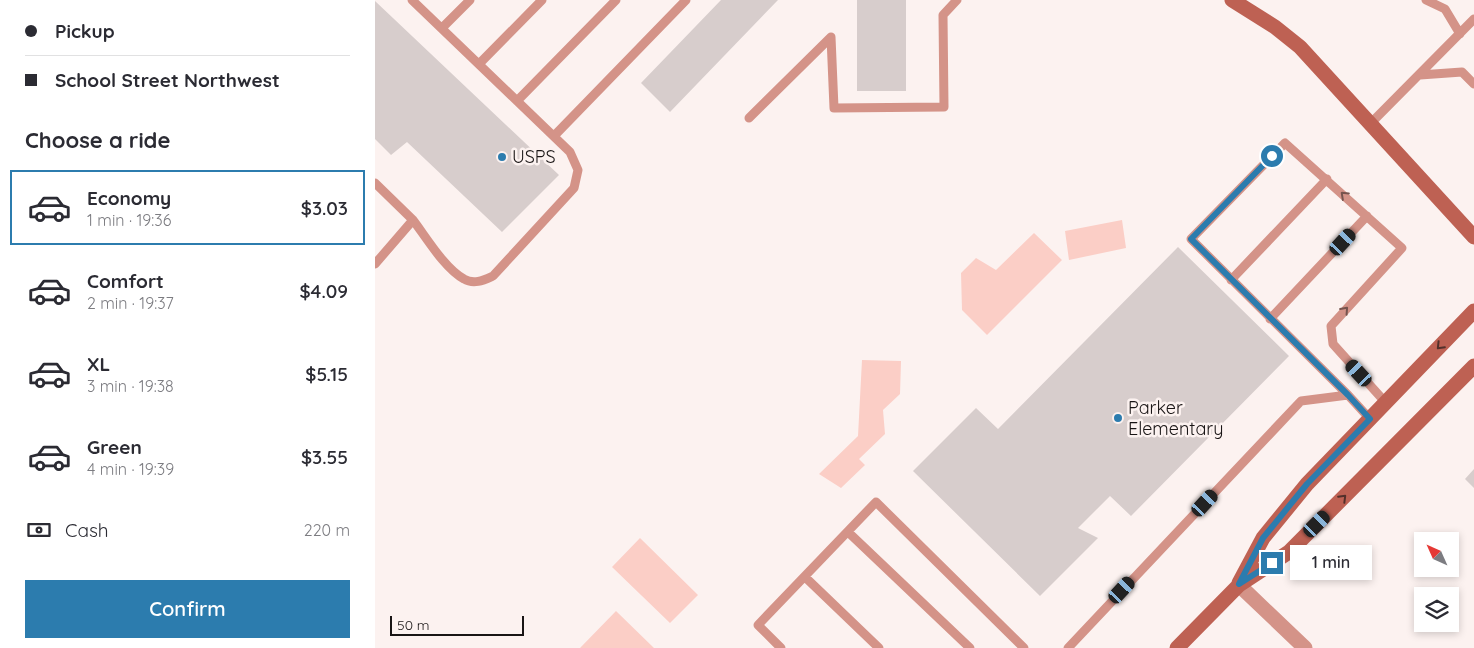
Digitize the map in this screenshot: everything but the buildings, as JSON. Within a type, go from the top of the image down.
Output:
[{"type":"street","points":[[1232,0],[1275,26],[1300,47],[1474,237]]},
{"type":"street","points":[[1239,584],[1263,538],[1307,484],[1474,311]]},
{"type":"street","points":[[1177,648],[1239,584],[1289,552],[1474,366]]},
{"type":"street","points":[[1239,584],[1305,648]]},
{"type":"lane","points":[[375,183],[413,220],[449,266],[464,280],[480,282],[493,276],[574,188],[578,170],[570,152],[412,0]]},
{"type":"lane","points":[[442,28],[470,0]]},
{"type":"lane","points":[[479,64],[542,0]]},
{"type":"lane","points":[[517,101],[616,0]]},
{"type":"lane","points":[[554,136],[686,0]]},
{"type":"lane","points":[[749,118],[831,37],[835,108],[944,106],[943,15],[957,0]]},
{"type":"lane","points":[[1426,0],[1445,9],[1460,34]]},
{"type":"lane","points":[[1371,123],[1420,76],[1474,19]]},
{"type":"lane","points":[[1420,76],[1462,72],[1474,84]]},
{"type":"lane","points":[[1370,419],[1191,239],[1285,142],[1402,248],[1331,326],[1333,344],[1386,402]]},
{"type":"lane","points":[[1231,280],[1327,179]]},
{"type":"lane","points":[[1271,319],[1367,216]]},
{"type":"lane","points":[[375,264],[413,220]]},
{"type":"lane","points":[[1068,648],[1301,401],[1348,395]]},
{"type":"lane","points":[[781,648],[758,625],[876,502],[1024,648]]},
{"type":"lane","points":[[847,532],[970,648]]},
{"type":"lane","points":[[805,576],[879,648]]},
{"type":"shaded area","points":[[1122,220],[1126,248],[1069,260],[1065,231]]},
{"type":"shaded area","points":[[1034,233],[1062,260],[987,335],[962,310],[961,273],[976,258],[996,270]]},
{"type":"shaded area","points":[[862,360],[901,361],[900,394],[883,410],[885,434],[859,459],[865,465],[841,488],[819,474],[858,436]]},
{"type":"shaded area","points":[[640,538],[698,595],[670,623],[612,567]]},
{"type":"shaded area","points":[[616,611],[654,648],[580,648]]},
{"type":"place","name":"USPS","points":[[502,157]]},
{"type":"place","name":"Parker Elementary","points":[[1118,418]]},
{"type":"route","points":[[1272,156],[1191,239],[1370,419],[1307,484],[1263,538],[1239,584],[1272,563]]}]
